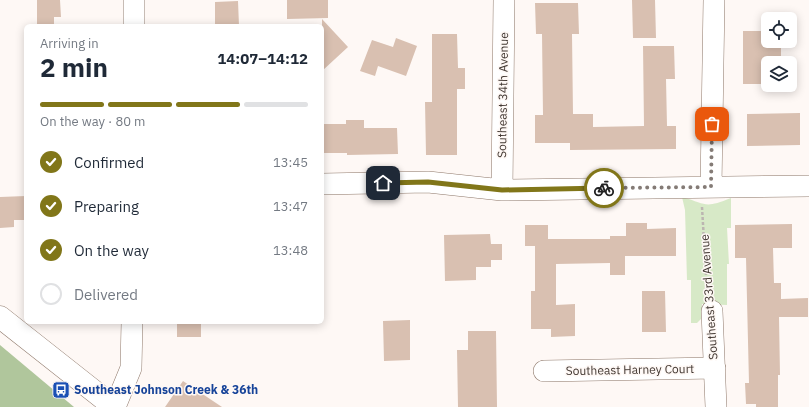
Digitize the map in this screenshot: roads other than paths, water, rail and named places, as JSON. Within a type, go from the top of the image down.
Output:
[{"type":"main road","points":[[0,317],[114,407]]},
{"type":"street","points":[[134,0],[134,24]]},
{"type":"street","name":"Southeast 34th Avenue","points":[[502,190],[504,0]]},
{"type":"street","points":[[706,187],[714,0]]},
{"type":"street","points":[[324,184],[428,182],[502,190],[809,186]]},
{"type":"street","name":"Southeast 33rd Avenue","points":[[712,311],[716,407]]},
{"type":"street","points":[[114,407],[131,368],[132,324]]},
{"type":"street","name":"Southeast Harney Court","points":[[544,371],[715,368]]},
{"type":"place","name":"Southeast Johnson Creek & 36th","points":[[61,390]]}]
